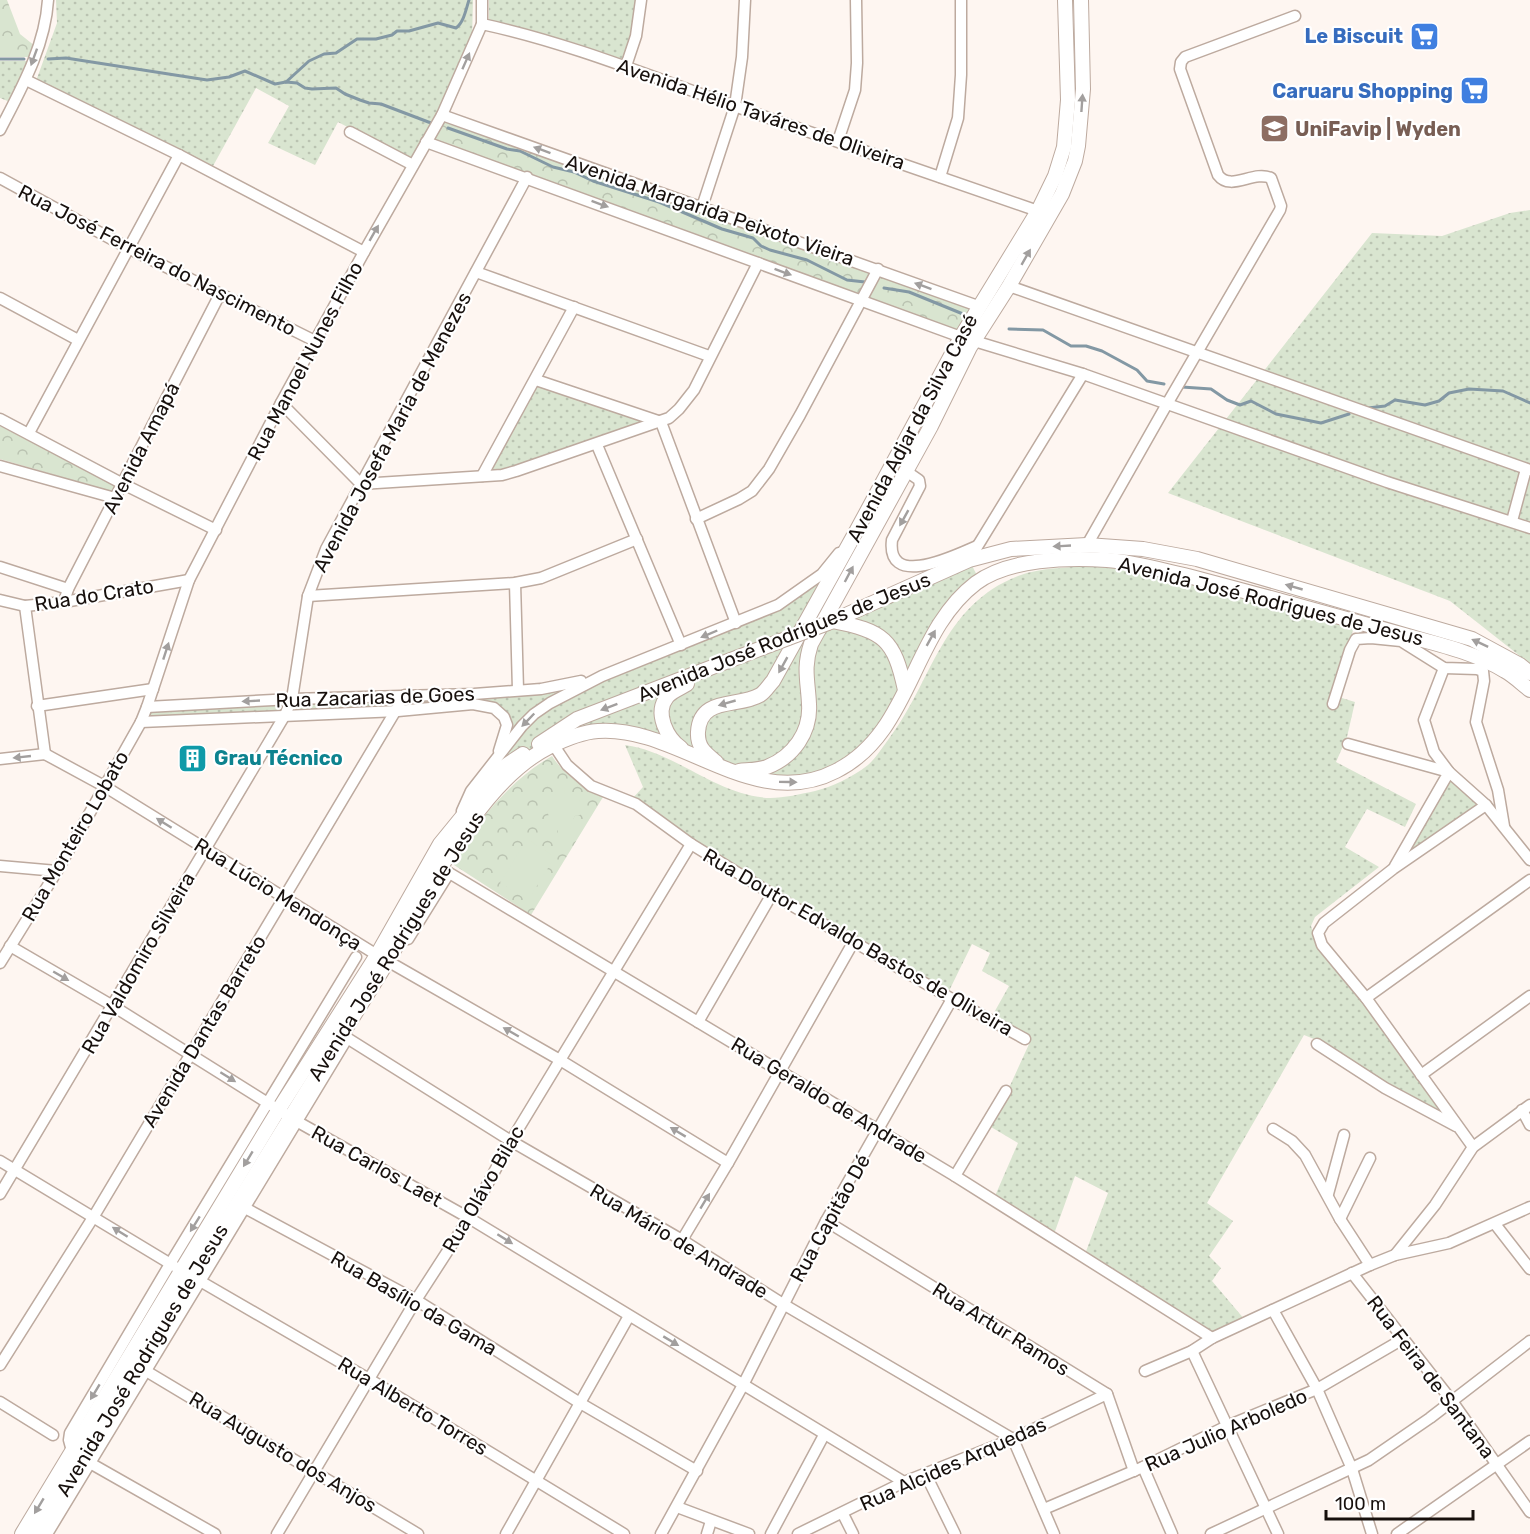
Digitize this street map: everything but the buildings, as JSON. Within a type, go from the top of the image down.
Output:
[{"type":"main road","points":[[1065,0],[1068,100],[1064,147],[1068,161]]},
{"type":"main road","points":[[1068,161],[1078,146],[1083,89],[1081,0]]},
{"type":"main road","name":"Avenida Adjar da Silva Casé","points":[[1068,161],[978,306],[967,339],[931,426],[811,644],[806,659],[810,706],[801,740],[785,756],[768,766],[730,770],[701,749],[698,741],[699,722],[705,711],[731,701],[761,694],[777,675],[967,339],[1009,286],[1062,194],[1068,161]]},
{"type":"main road","name":"Avenida José Rodrigues de Jesus","points":[[386,960],[440,844],[502,768],[577,719],[830,622],[969,560],[1011,549],[1087,545],[1143,549],[1197,559],[1472,639],[1512,660],[1530,673]]},
{"type":"main road","name":"Avenida José Rodrigues de Jesus","points":[[22,1534],[72,1451],[176,1267],[284,1112],[445,871],[467,827],[508,776],[553,744],[593,731],[617,731],[643,735],[730,770],[788,784],[814,780],[837,771],[855,759],[873,742],[888,723],[942,617],[976,583],[987,576],[1009,568],[1083,559],[1140,564],[1401,637],[1462,651],[1505,670],[1530,690]]},
{"type":"main road","points":[[830,622],[853,625],[877,633],[892,648],[900,664],[905,690]]},
{"type":"main road","points":[[691,756],[667,735],[662,720],[662,711],[666,698],[703,671]]},
{"type":"main road","name":"Avenida José Rodrigues de Jesus","points":[[36,1534],[284,1112]]},
{"type":"street","points":[[0,130],[26,80],[44,28],[48,0]]},
{"type":"street","points":[[482,0],[482,24]]},
{"type":"street","points":[[626,66],[636,36],[641,0]]},
{"type":"street","points":[[702,207],[735,106],[742,57],[745,0]]},
{"type":"street","points":[[838,141],[855,90],[856,0]]},
{"type":"street","points":[[940,177],[958,118],[961,75],[961,0]]},
{"type":"street","points":[[1087,545],[1281,206],[1271,178],[1259,175],[1229,183],[1222,181],[1180,69],[1181,63],[1185,57],[1295,16]]},
{"type":"street","name":"Avenida Hélio Taváres de Oliveira","points":[[482,24],[529,34],[626,66],[1038,211]]},
{"type":"street","name":"Rua Manoel Nunes Filho","points":[[147,707],[189,580],[281,403],[442,115],[482,24]]},
{"type":"street","points":[[26,80],[179,155],[364,252]]},
{"type":"street","name":"Avenida Margarida Peixoto Vieira","points":[[442,115],[978,306]]},
{"type":"street","points":[[350,132],[413,165]]},
{"type":"street","name":"Avenida Margarida Peixoto Vieira","points":[[426,142],[967,339],[1083,374],[1387,482],[1530,528]]},
{"type":"street","points":[[29,433],[179,155]]},
{"type":"street","name":"Avenida Josefa Maria de Menezes","points":[[292,699],[308,596],[326,549],[527,177]]},
{"type":"street","name":"Rua José Ferreira do Nascimento","points":[[0,178],[128,248],[315,341]]},
{"type":"street","points":[[281,403],[361,484],[502,475],[516,471],[597,445],[669,418],[694,390],[758,262]]},
{"type":"street","points":[[696,519],[739,500],[752,491],[769,469],[863,301],[878,269]]},
{"type":"street","points":[[476,272],[709,356]]},
{"type":"street","points":[[1009,286],[1528,469],[1512,521]]},
{"type":"street","name":"Avenida Amapá","points":[[64,602],[68,589],[220,294]]},
{"type":"street","points":[[0,298],[78,340]]},
{"type":"street","points":[[482,476],[574,307]]},
{"type":"street","points":[[969,560],[1083,374]]},
{"type":"street","points":[[536,380],[661,422]]},
{"type":"street","points":[[0,419],[216,530]]},
{"type":"street","points":[[661,422],[735,623]]},
{"type":"street","points":[[597,445],[681,645]]},
{"type":"street","points":[[0,466],[116,498]]},
{"type":"street","points":[[906,471],[919,480],[920,486],[892,540],[891,549],[895,559],[912,567],[924,567],[977,546]]},
{"type":"street","points":[[458,820],[471,791],[534,714],[602,676],[778,605],[822,574],[857,530]]},
{"type":"street","points":[[308,596],[515,584],[541,578],[637,539]]},
{"type":"street","points":[[0,567],[68,589]]},
{"type":"street","name":"Rua do Crato","points":[[0,600],[25,606],[64,602],[189,580]]},
{"type":"street","points":[[515,584],[518,690]]},
{"type":"street","points":[[0,759],[45,754],[25,606]]},
{"type":"street","points":[[1333,704],[1353,642],[1356,639],[1401,637],[1444,668],[1484,671],[1476,722],[1498,790],[1504,826]]},
{"type":"street","points":[[1444,668],[1424,720],[1434,752],[1449,772],[1486,805],[1530,860]]},
{"type":"street","name":"Rua Zacarias de Goes","points":[[147,707],[292,699],[474,694],[563,686],[602,676]]},
{"type":"street","points":[[37,706],[153,689]]},
{"type":"street","name":"Avenida Dantas Barreto","points":[[0,1365],[94,1216],[190,1053],[398,711],[405,695]]},
{"type":"street","name":"Rua Valdomiro Silveira","points":[[0,1194],[114,1006],[285,715],[292,699]]},
{"type":"street","name":"Rua Zacarias de Goes","points":[[141,722],[398,711],[473,704],[494,708],[504,717],[507,725],[501,748],[491,767]]},
{"type":"street","name":"Rua Monteiro Lobato","points":[[0,963],[57,871],[141,722],[147,707]]},
{"type":"street","name":"Rua Doutor Edvaldo Bastos de Oliveira","points":[[553,744],[567,765],[591,786],[636,804],[691,844],[772,894],[1025,1039]]},
{"type":"street","points":[[1348,744],[1449,772]]},
{"type":"street","name":"Rua Lúcio Mendonça","points":[[45,754],[104,786],[386,960],[560,1060],[728,1163]]},
{"type":"street","points":[[1393,869],[1449,772]]},
{"type":"street","points":[[1473,1147],[1366,998],[1322,945],[1318,933],[1324,923],[1393,869],[1486,805]]},
{"type":"street","name":"Rua Olávo Bilac","points":[[276,1534],[416,1300],[469,1218],[560,1060],[691,844]]},
{"type":"street","points":[[0,866],[57,871]]},
{"type":"street","name":"Rua Geraldo de Andrade","points":[[445,871],[955,1176],[1212,1338]]},
{"type":"street","points":[[1366,998],[1530,880]]},
{"type":"street","points":[[698,1022],[772,894]]},
{"type":"street","points":[[681,1240],[728,1163],[854,941]]},
{"type":"street","name":"Rua Carlos Laet","points":[[10,946],[114,1006],[284,1112],[469,1218],[903,1482]]},
{"type":"street","name":"Avenida José Rodrigues de Jesus","points":[[47,1534],[245,1208],[284,1112],[356,957]]},
{"type":"street","name":"Avenida José Rodrigues de Jesus","points":[[284,1112],[347,1038],[386,960]]},
{"type":"street","points":[[1420,1075],[1530,996]]},
{"type":"street","name":"Rua Capitão Dé","points":[[661,1534],[743,1385],[826,1221],[952,999]]},
{"type":"street","name":"Rua Mário de Andrade","points":[[347,1038],[512,1141],[1013,1439]]},
{"type":"street","points":[[1317,1044],[1385,1088],[1461,1128]]},
{"type":"street","points":[[955,1176],[1006,1091]]},
{"type":"street","points":[[1395,1255],[1435,1205],[1473,1147],[1526,1108],[1530,1125]]},
{"type":"street","points":[[1273,1129],[1299,1147],[1328,1194],[1340,1219],[1370,1265]]},
{"type":"street","points":[[1328,1194],[1344,1135]]},
{"type":"street","points":[[1340,1219],[1370,1158]]},
{"type":"street","points":[[0,1161],[176,1267]]},
{"type":"street","points":[[1145,1371],[1192,1351],[1212,1338],[1370,1265],[1395,1255],[1449,1243],[1530,1207]]},
{"type":"street","name":"Rua Basílio da Gama","points":[[245,1208],[416,1300],[580,1403],[697,1471]]},
{"type":"street","name":"Rua Artur Ramos","points":[[826,1221],[1107,1394]]},
{"type":"street","points":[[1495,1224],[1530,1269]]},
{"type":"street","name":"Rua Feira de Santana","points":[[1352,1273],[1452,1401],[1530,1512]]},
{"type":"street","name":"Rua Alberto Torres","points":[[200,1281],[369,1379],[624,1534]]},
{"type":"street","points":[[1273,1310],[1317,1389],[1352,1469],[1372,1534]]},
{"type":"street","points":[[506,1534],[629,1316]]},
{"type":"street","name":"Rua Julio Arboledo","points":[[1044,1509],[1139,1469],[1227,1426],[1317,1389],[1403,1339]]},
{"type":"street","points":[[1211,1534],[1352,1469],[1377,1455],[1530,1341]]},
{"type":"street","points":[[1192,1351],[1278,1534]]},
{"type":"street","name":"Rua Augusto dos Anjos","points":[[146,1371],[418,1534]]},
{"type":"street","points":[[1107,1394],[1139,1469],[1172,1534]]},
{"type":"street","name":"Rua Alcides Arquedas","points":[[798,1534],[843,1514],[903,1482],[926,1475],[1013,1439],[1107,1394]]},
{"type":"street","points":[[0,1402],[53,1435]]},
{"type":"street","points":[[771,1534],[824,1435]]},
{"type":"street","points":[[1013,1439],[1054,1534]]},
{"type":"street","points":[[1397,1534],[1530,1441]]},
{"type":"street","points":[[90,1463],[215,1534]]},
{"type":"street","points":[[926,1475],[955,1534]]},
{"type":"street","points":[[677,1507],[749,1534]]},
{"type":"street","points":[[843,1514],[852,1534]]},
{"type":"street","points":[[707,1534],[711,1521]]},
{"type":"green space","points":[[0,0],[7,0],[20,34],[35,46],[32,57],[0,57]]},
{"type":"green space","points":[[56,0],[473,0],[472,39],[439,113],[412,161],[338,122],[315,165],[268,143],[289,106],[256,88],[213,166],[36,81],[57,23]]},
{"type":"green space","points":[[489,0],[637,0],[624,61],[489,21]]},
{"type":"green space","points":[[0,61],[29,61],[10,102],[0,98]]},
{"type":"green space","points":[[444,119],[707,216],[871,273],[861,297],[433,141]]},
{"type":"green space","points":[[1530,210],[1530,664],[1450,601],[1168,493],[1372,233],[1442,236],[1510,213]]},
{"type":"green space","points":[[881,274],[974,308],[959,334],[868,299]]},
{"type":"green space","points":[[538,385],[654,422],[534,464],[488,472]]},
{"type":"green space","points":[[0,426],[115,485],[113,492],[0,459]]},
{"type":"green space","points":[[969,560],[980,581],[963,595],[905,690],[855,759],[788,784],[593,731],[491,767],[501,732],[501,722],[488,707],[141,722],[148,707],[518,690],[602,676],[739,621],[822,574],[798,635]]},
{"type":"green space","points":[[1095,565],[1142,570],[1354,627],[1332,695],[1355,702],[1347,737],[1336,762],[1416,804],[1405,827],[1367,809],[1345,847],[1379,867],[1315,917],[1311,926],[1314,936],[1452,1121],[1386,1085],[1319,1041],[1304,1035],[1207,1203],[1233,1221],[1209,1256],[1221,1268],[1212,1281],[1245,1320],[1213,1335],[1085,1254],[1108,1193],[1075,1176],[1054,1234],[995,1196],[1018,1143],[991,1127],[1030,1042],[991,1018],[1009,986],[982,971],[990,953],[972,944],[948,993],[773,892],[632,799],[643,787],[625,745],[662,756],[732,790],[751,795],[770,798],[787,797],[829,787],[842,781],[868,765],[878,753],[903,718],[941,648],[971,606],[992,589],[1027,573]]},
{"type":"green space","points":[[552,756],[574,780],[603,797],[531,915],[454,865],[454,858],[497,801],[523,776]]},
{"type":"green space","points":[[1450,777],[1481,805],[1400,857]]},
{"type":"green space","points":[[564,788],[565,794],[579,798],[580,815],[575,816],[570,827],[571,836],[558,837],[558,829],[549,821],[547,803],[556,795],[555,789]]},
{"type":"green space","points":[[527,839],[555,857],[528,900],[500,883]]},
{"type":"waterway","points":[[286,82],[309,61],[324,54],[336,53],[357,39],[376,39],[392,35],[397,31],[409,31],[438,23],[456,28],[463,19],[469,0]]},
{"type":"waterway","points":[[48,59],[66,58],[207,80],[229,77],[245,71],[275,84],[286,82],[297,83],[312,89],[336,88],[360,100],[381,104],[431,123]]},
{"type":"waterway","points":[[0,59],[24,59]]},
{"type":"waterway","points":[[448,128],[507,149],[520,151],[553,167],[574,172],[593,181],[659,202],[722,229],[753,238],[761,246],[770,250],[807,260],[847,280],[865,282]]},
{"type":"waterway","points":[[884,288],[909,292],[963,314]]},
{"type":"waterway","points":[[1009,329],[1043,330],[1071,346],[1086,346],[1102,351],[1137,370],[1147,381],[1164,384]]},
{"type":"waterway","points":[[1182,387],[1211,389],[1227,400],[1240,405],[1251,401],[1276,414],[1321,423],[1349,414]]},
{"type":"waterway","points":[[1368,408],[1385,406],[1395,400],[1425,405],[1439,401],[1449,393],[1469,389],[1503,391],[1530,403]]},
{"type":"place","name":"Le Biscuit","points":[[1424,36]]},
{"type":"place","name":"Caruaru Shopping","points":[[1474,91]]},
{"type":"place","name":"UniFavip | Wyden","points":[[1274,129]]},
{"type":"place","name":"Grau Técnico","points":[[193,758]]}]
